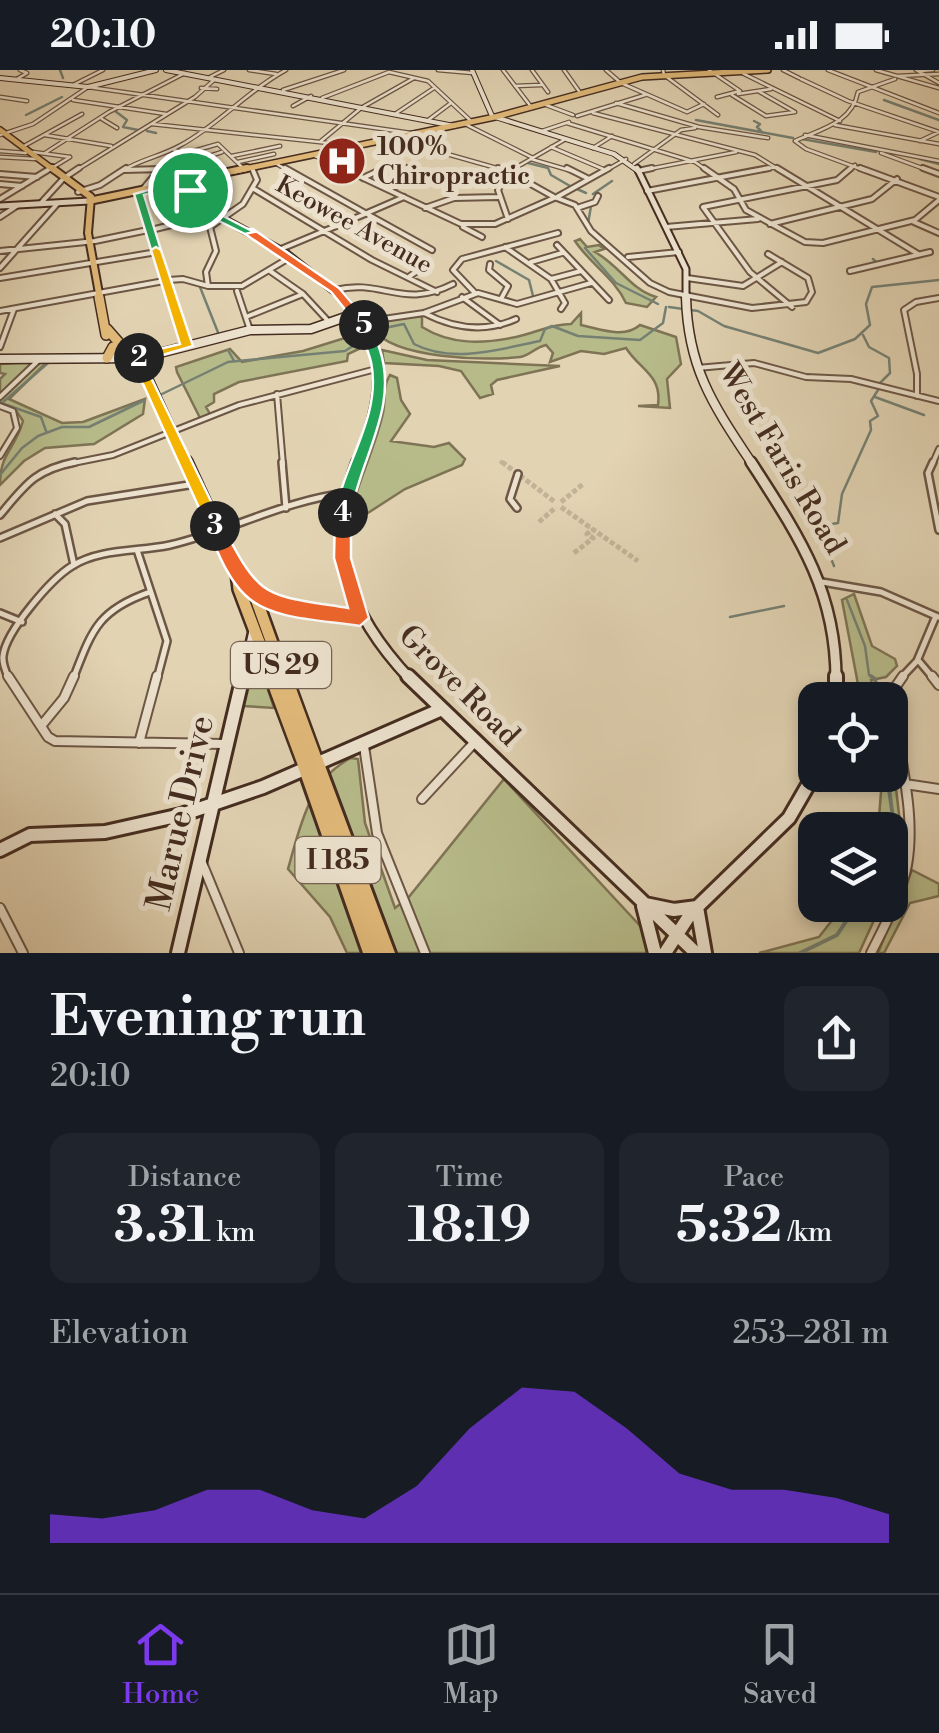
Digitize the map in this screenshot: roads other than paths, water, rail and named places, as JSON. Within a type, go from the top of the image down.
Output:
[{"type":"highway","name":"I 185","points":[[311,765],[373,953]]},
{"type":"highway","name":"I 185","points":[[311,765],[385,953]]},
{"type":"main road","points":[[88,87],[156,70]]},
{"type":"main road","points":[[0,202],[58,203],[139,192],[495,118],[640,74],[768,70]]},
{"type":"main road","points":[[472,72],[488,112],[495,118],[626,159],[636,167]]},
{"type":"main road","points":[[0,86],[16,78]]},
{"type":"main road","points":[[426,120],[454,126]]},
{"type":"main road","points":[[1,136],[65,177],[89,200]]},
{"type":"main road","name":"West Faris Road","points":[[636,167],[679,252],[687,278],[686,304],[700,378],[718,414],[791,524],[822,582],[836,640],[836,682]]},
{"type":"main road","points":[[187,182],[198,205],[212,215]]},
{"type":"main road","name":"US 29","points":[[89,200],[90,241],[107,330],[114,347],[144,371],[237,573],[254,593],[311,765]]},
{"type":"main road","name":"Grove Road","points":[[212,215],[290,258],[335,290],[360,318],[378,369],[374,422],[347,492],[342,551],[360,618],[394,663],[643,903]]},
{"type":"main road","points":[[1,359],[129,358],[250,330],[306,330],[360,318]]},
{"type":"main road","name":"US 29","points":[[107,330],[129,358]]},
{"type":"main road","points":[[107,358],[114,347]]},
{"type":"main road","points":[[686,374],[700,378]]},
{"type":"main road","name":"US 29","points":[[237,573],[239,588],[311,765]]},
{"type":"main road","name":"Marue Drive","points":[[178,953],[255,628]]},
{"type":"main road","points":[[311,765],[442,710]]},
{"type":"main road","points":[[665,953],[698,907],[780,828],[803,792]]},
{"type":"main road","points":[[0,850],[30,836],[105,832],[215,804]]},
{"type":"main road","points":[[655,953],[643,903],[674,910],[698,907]]},
{"type":"main road","points":[[698,907],[705,953]]},
{"type":"main road","name":"Grove Road","points":[[675,934],[696,953]]},
{"type":"street","points":[[16,78],[26,74],[20,70]]},
{"type":"street","points":[[73,85],[103,70]]},
{"type":"street","points":[[166,70],[426,120],[452,103]]},
{"type":"street","points":[[40,204],[65,177],[188,101],[224,70]]},
{"type":"street","points":[[249,70],[278,74]]},
{"type":"street","points":[[81,191],[100,185],[120,169],[171,149],[258,85],[286,70]]},
{"type":"street","points":[[283,90],[344,70]]},
{"type":"street","points":[[438,70],[472,72]]},
{"type":"street","points":[[502,70],[532,108]]},
{"type":"street","points":[[532,70],[548,92]]},
{"type":"street","points":[[564,70],[581,94]]},
{"type":"street","points":[[606,70],[619,82],[689,113],[704,104]]},
{"type":"street","points":[[783,70],[821,90],[939,132]]},
{"type":"street","points":[[828,70],[939,113]]},
{"type":"street","points":[[876,70],[892,78],[939,86]]},
{"type":"street","points":[[916,70],[939,86]]},
{"type":"street","points":[[916,70],[933,70]]},
{"type":"street","points":[[322,98],[391,71],[435,87],[468,123],[532,159],[560,165],[589,179]]},
{"type":"street","points":[[711,71],[739,92]]},
{"type":"street","points":[[664,72],[718,115]]},
{"type":"street","points":[[740,72],[840,121]]},
{"type":"street","points":[[44,153],[185,73]]},
{"type":"street","points":[[777,75],[790,73]]},
{"type":"street","points":[[857,104],[856,94],[892,78],[939,74]]},
{"type":"street","points":[[0,78],[88,87]]},
{"type":"street","points":[[321,141],[363,107],[414,78]]},
{"type":"street","points":[[515,86],[541,85]]},
{"type":"street","points":[[101,86],[416,134]]},
{"type":"street","points":[[1,136],[32,125],[88,87]]},
{"type":"street","points":[[395,114],[435,87]]},
{"type":"street","points":[[201,88],[217,90]]},
{"type":"street","points":[[718,98],[774,89]]},
{"type":"street","points":[[732,95],[766,116],[796,112],[755,92]]},
{"type":"street","points":[[546,105],[575,116],[647,95]]},
{"type":"street","points":[[293,106],[311,96]]},
{"type":"street","points":[[0,97],[27,101]]},
{"type":"street","points":[[0,106],[14,99]]},
{"type":"street","points":[[70,99],[166,114]]},
{"type":"street","points":[[616,103],[699,127],[768,138]]},
{"type":"street","points":[[746,210],[813,244],[912,221],[939,199],[897,179],[796,144],[795,139],[835,125],[857,104]]},
{"type":"street","points":[[927,108],[939,106]]},
{"type":"street","points":[[593,113],[739,151],[776,167],[918,254]]},
{"type":"street","points":[[0,154],[28,152],[45,134],[82,114]]},
{"type":"street","points":[[538,132],[567,123],[575,116]]},
{"type":"street","points":[[102,119],[117,128]]},
{"type":"street","points":[[567,123],[690,160],[720,179],[741,200],[747,219]]},
{"type":"street","points":[[152,124],[357,146]]},
{"type":"street","points":[[835,125],[939,144]]},
{"type":"street","points":[[636,167],[682,130],[699,127]]},
{"type":"street","points":[[920,141],[939,132]]},
{"type":"street","points":[[45,134],[114,147]]},
{"type":"street","points":[[805,135],[939,161]]},
{"type":"street","points":[[593,148],[612,136]]},
{"type":"street","points":[[394,139],[510,172],[577,208],[584,226],[603,244],[626,258],[654,286],[686,304],[792,307],[808,300],[811,285],[804,274],[768,254]]},
{"type":"street","points":[[508,220],[498,198],[501,180],[564,140]]},
{"type":"street","points":[[190,152],[216,144],[258,178],[243,204],[209,229],[216,251],[206,271],[208,286]]},
{"type":"street","points":[[232,156],[280,146]]},
{"type":"street","points":[[551,148],[604,170]]},
{"type":"street","points":[[171,149],[204,158]]},
{"type":"street","points":[[881,150],[939,174]]},
{"type":"street","points":[[636,167],[739,151]]},
{"type":"street","points":[[187,346],[139,192],[148,180],[168,169],[222,152]]},
{"type":"street","points":[[0,154],[70,156],[0,202]]},
{"type":"street","points":[[238,162],[274,154]]},
{"type":"street","points":[[313,156],[461,224],[482,238]]},
{"type":"street","points":[[461,224],[486,225],[508,220],[626,159]]},
{"type":"street","points":[[275,163],[432,250]]},
{"type":"street","points":[[363,178],[394,164],[416,175]]},
{"type":"street","points":[[792,307],[757,279],[704,206],[840,179],[855,165]]},
{"type":"street","points":[[648,191],[776,167]]},
{"type":"street","points":[[120,169],[168,169]]},
{"type":"street","points":[[0,174],[37,177]]},
{"type":"street","points":[[388,190],[416,175],[501,180]]},
{"type":"street","points":[[770,224],[875,198],[897,179]]},
{"type":"street","points":[[0,184],[22,186]]},
{"type":"street","name":"Keowee Avenue","points":[[254,189],[372,260],[437,292]]},
{"type":"street","points":[[577,208],[595,202],[598,196]]},
{"type":"street","points":[[278,250],[404,197]]},
{"type":"street","points":[[425,208],[454,198],[498,198]]},
{"type":"street","points":[[0,268],[58,203]]},
{"type":"street","points":[[0,217],[18,205]]},
{"type":"street","points":[[0,251],[90,241],[212,215]]},
{"type":"street","points":[[666,227],[762,219]]},
{"type":"street","points":[[912,221],[939,233]]},
{"type":"street","points":[[475,293],[454,266],[466,256],[558,233]]},
{"type":"street","points":[[557,245],[609,300]]},
{"type":"street","points":[[505,247],[532,262],[551,280],[566,304],[561,308]]},
{"type":"street","points":[[0,278],[157,252]]},
{"type":"street","points":[[532,262],[564,252]]},
{"type":"street","points":[[626,258],[679,252]]},
{"type":"street","points":[[850,271],[930,252]]},
{"type":"street","points":[[0,311],[183,279],[237,291],[254,285],[290,258]]},
{"type":"street","points":[[687,278],[738,286],[782,262]]},
{"type":"street","points":[[490,264],[489,270],[508,286],[502,299]]},
{"type":"street","points":[[410,276],[423,267]]},
{"type":"street","points":[[551,280],[581,270]]},
{"type":"street","points":[[270,271],[302,294],[329,322]]},
{"type":"street","points":[[360,318],[424,313],[475,293],[518,304],[591,283]]},
{"type":"street","points":[[335,290],[362,285],[406,300],[453,284]]},
{"type":"street","points":[[237,291],[250,330]]},
{"type":"street","points":[[246,318],[302,294]]},
{"type":"street","points":[[462,297],[500,326]]},
{"type":"street","points":[[918,398],[904,312],[916,302],[939,298]]},
{"type":"street","points":[[0,347],[14,309]]},
{"type":"street","points":[[424,313],[454,326],[500,326],[516,319]]},
{"type":"street","points":[[732,356],[737,362]]},
{"type":"street","points":[[0,397],[41,358]]},
{"type":"street","points":[[696,368],[737,362],[762,364],[806,377],[851,379],[939,401]]},
{"type":"street","points":[[0,515],[41,470],[113,455],[277,394],[378,369]]},
{"type":"street","points":[[277,394],[286,508]]},
{"type":"street","points":[[0,406],[13,411],[17,420],[14,437],[0,456]]},
{"type":"street","points":[[939,449],[928,473],[939,530]]},
{"type":"street","points":[[516,508],[510,499],[518,474]]},
{"type":"street","points":[[0,538],[96,499],[195,484]]},
{"type":"street","points":[[228,744],[62,744],[48,737],[8,676],[3,660],[22,622],[53,582],[74,565],[98,556],[177,543],[347,492]]},
{"type":"street","points":[[55,514],[65,524],[74,565]]},
{"type":"street","points":[[137,550],[167,646],[138,743]]},
{"type":"street","points":[[822,582],[881,592],[938,617],[921,642],[918,660],[896,682]]},
{"type":"street","points":[[41,726],[63,705],[101,618],[116,606],[150,592]]},
{"type":"street","points":[[254,593],[278,604],[360,618]]},
{"type":"street","points":[[0,613],[22,622]]},
{"type":"street","points":[[918,660],[939,685]]},
{"type":"street","points":[[422,798],[475,742]]},
{"type":"street","points":[[364,743],[377,833],[425,953]]},
{"type":"street","points":[[215,804],[311,765]]},
{"type":"street","points":[[908,785],[939,790]]},
{"type":"street","points":[[871,953],[898,896],[907,864],[905,792]]},
{"type":"street","points":[[201,861],[238,953]]},
{"type":"street","name":"Grove Road","points":[[643,903],[675,934]]},
{"type":"street","points":[[0,908],[23,953]]},
{"type":"waterway","points":[[60,70],[63,78]]},
{"type":"waterway","points":[[26,115],[62,97]]},
{"type":"waterway","points":[[884,100],[939,120]]},
{"type":"waterway","points":[[115,111],[127,120],[123,127],[138,130]]},
{"type":"waterway","points":[[696,120],[793,138]]},
{"type":"waterway","points":[[754,121],[760,124],[757,127],[761,131]]},
{"type":"waterway","points":[[147,131],[156,133]]},
{"type":"waterway","points":[[802,139],[876,152]]},
{"type":"waterway","points":[[920,159],[939,164]]},
{"type":"waterway","points":[[528,163],[548,168],[551,175],[570,186]]},
{"type":"waterway","points":[[593,194],[612,181]]},
{"type":"waterway","points":[[577,189],[586,193]]},
{"type":"waterway","points":[[588,224],[591,206]]},
{"type":"waterway","points":[[585,248],[616,283],[658,304]]},
{"type":"waterway","points":[[873,259],[877,263]]},
{"type":"waterway","points":[[496,261],[529,280],[533,296]]},
{"type":"waterway","points":[[669,307],[698,311],[724,326],[818,353],[855,339],[870,325],[866,304],[872,287],[939,280]]},
{"type":"waterway","points":[[200,287],[219,335]]},
{"type":"waterway","points":[[375,330],[404,324],[414,344],[429,350],[477,353],[540,341],[545,329],[552,326],[578,336],[640,340],[663,323],[666,307]]},
{"type":"waterway","points":[[863,335],[869,347],[889,358],[890,373],[879,384]]},
{"type":"waterway","points":[[162,394],[228,362],[345,351],[364,339]]},
{"type":"waterway","points":[[228,350],[234,361]]},
{"type":"waterway","points":[[2,403],[48,363]]},
{"type":"waterway","points":[[834,566],[825,543],[829,536],[826,525],[838,523],[842,494],[871,430],[870,421],[878,416],[871,401],[878,390]]},
{"type":"waterway","points":[[875,397],[924,415]]},
{"type":"waterway","points":[[0,475],[22,448],[38,436],[62,427],[89,427],[145,400]]},
{"type":"waterway","points":[[1,403],[41,417],[46,431]]},
{"type":"waterway","points":[[847,600],[865,646],[869,675],[874,679]]},
{"type":"waterway","points":[[730,617],[784,606]]},
{"type":"waterway","points":[[871,676],[876,682]]},
{"type":"waterway","points":[[889,792],[892,812]]},
{"type":"waterway","points":[[800,953],[837,935],[846,922]]},
{"type":"tunnel","points":[[500,461],[505,465]]},
{"type":"tunnel","points":[[502,462],[555,502]]},
{"type":"tunnel","points":[[561,502],[583,484]]},
{"type":"tunnel","points":[[539,522],[556,507]]},
{"type":"tunnel","points":[[561,507],[638,561]]},
{"type":"tunnel","points":[[574,553],[593,538],[587,534],[592,529]]},
{"type":"place","name":"100% Chiropractic","points":[[342,161]]}]
